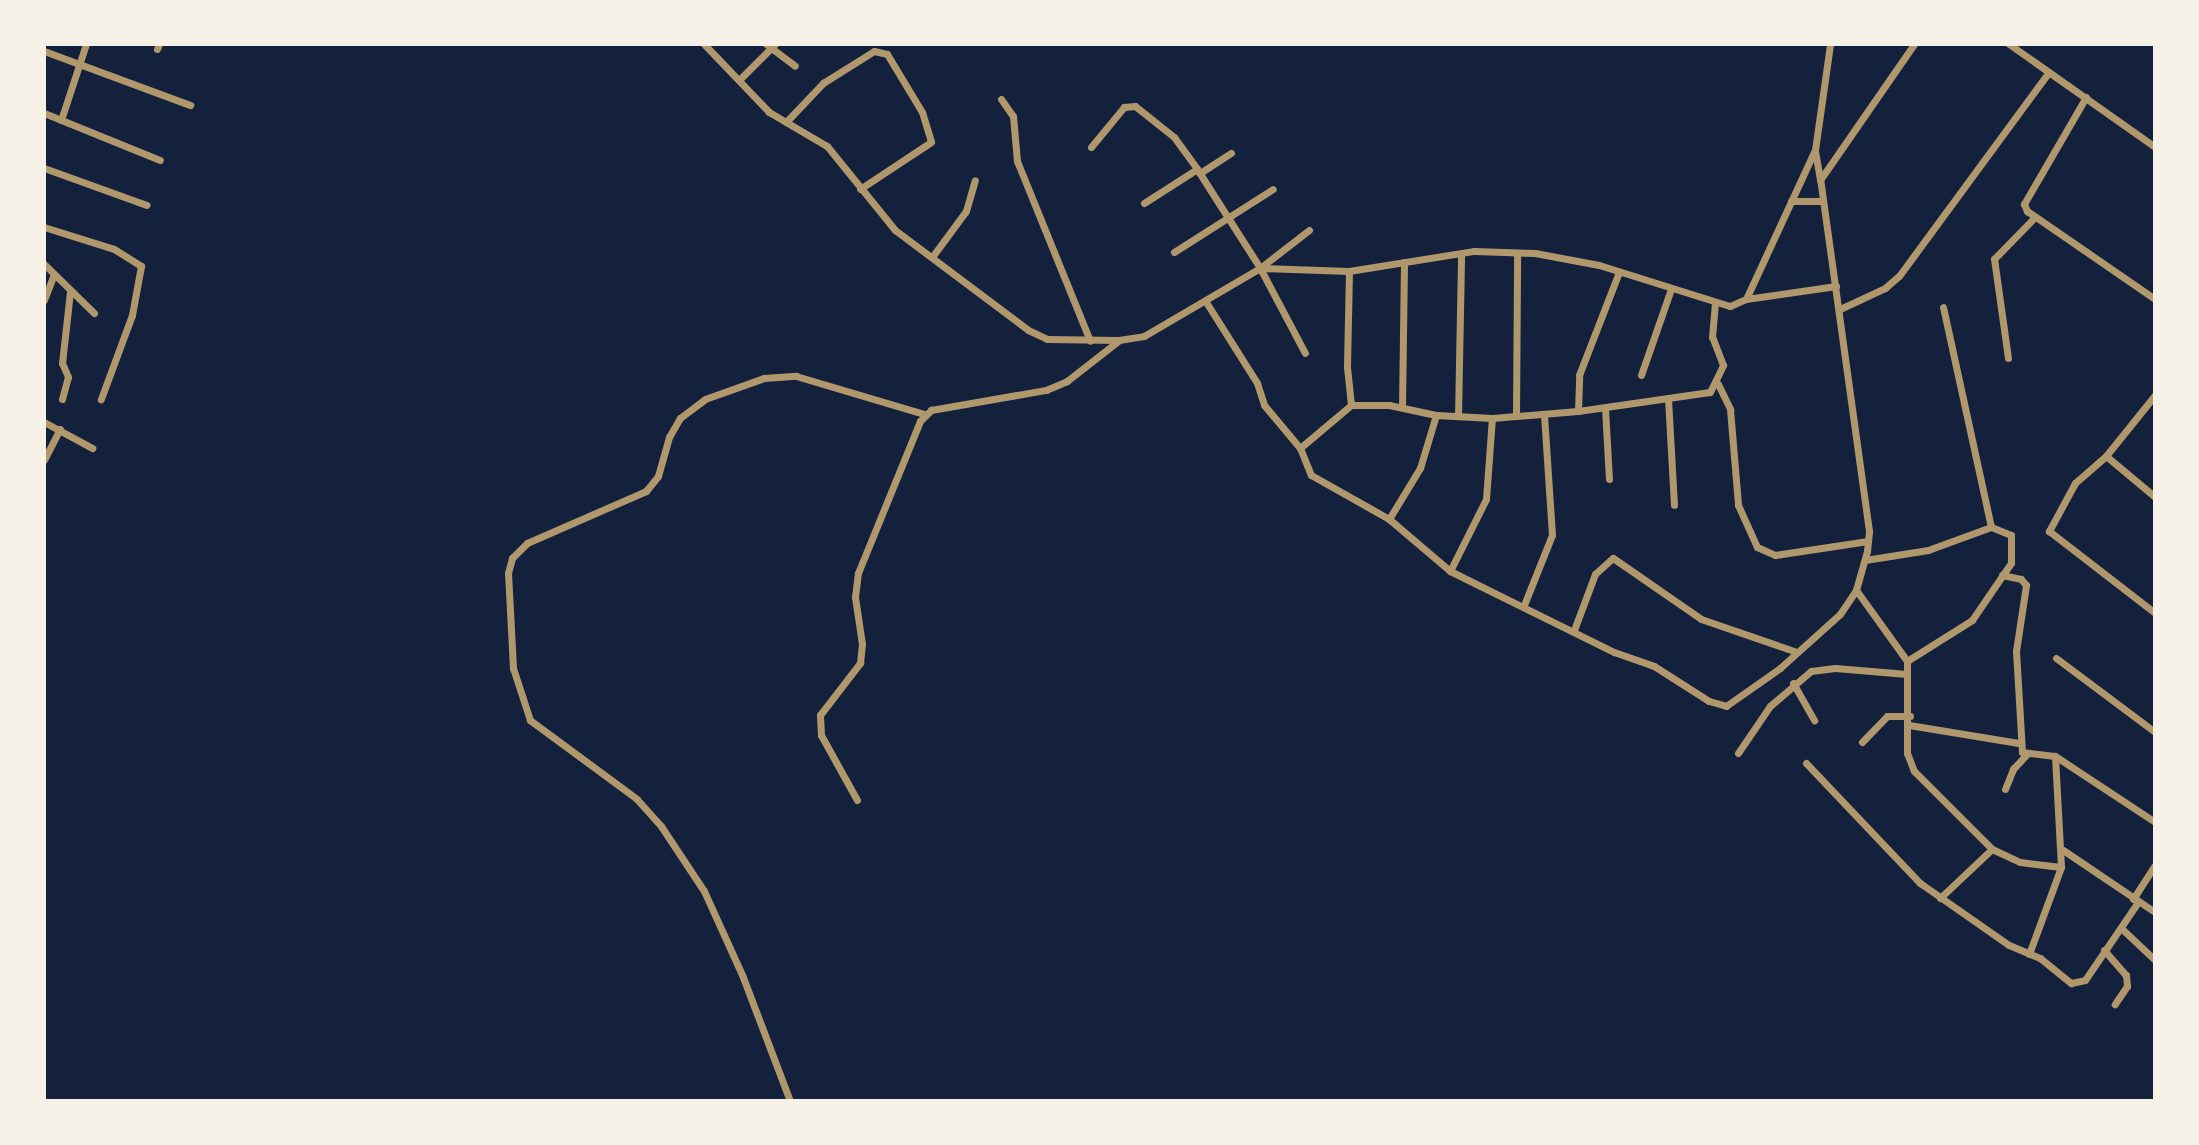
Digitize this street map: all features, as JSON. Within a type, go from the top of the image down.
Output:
[{"type":"street","points":[[61,120],[86,44]]},
{"type":"street","points":[[704,44],[769,112],[827,146],[895,230],[1028,330],[1061,342],[1119,340],[1144,336],[1261,268],[1309,230]]},
{"type":"street","points":[[1746,299],[1815,150],[1830,44]]},
{"type":"street","points":[[1820,180],[1914,44]]},
{"type":"street","points":[[2009,44],[2155,147]]},
{"type":"street","points":[[739,80],[770,45],[795,66]]},
{"type":"street","points":[[44,51],[190,105]]},
{"type":"street","points":[[786,122],[823,83],[845,73],[873,51],[887,54],[918,104],[931,131],[931,142],[860,190]]},
{"type":"street","points":[[1840,309],[1899,276],[2049,72]]},
{"type":"street","points":[[2086,97],[2026,196],[2024,204],[2035,217],[2155,299]]},
{"type":"street","points":[[1001,99],[1013,116],[1017,161],[1090,341]]},
{"type":"street","points":[[1091,146],[1124,107],[1135,106],[1174,137],[1230,216],[1261,268],[1305,353]]},
{"type":"street","points":[[44,113],[160,160]]},
{"type":"street","points":[[1206,302],[1257,383],[1264,405],[1300,448],[1311,475],[1389,519],[1451,571],[1574,629],[1726,706],[1797,652],[1840,614],[1856,590],[1865,560],[1868,541],[1847,362],[1815,150]]},
{"type":"street","points":[[1144,203],[1231,153]]},
{"type":"street","points":[[44,168],[147,205]]},
{"type":"street","points":[[932,257],[966,211],[975,180]]},
{"type":"street","points":[[1174,252],[1273,189]]},
{"type":"street","points":[[1791,201],[1823,201]]},
{"type":"street","points":[[2007,358],[1994,259],[2035,217]]},
{"type":"street","points":[[44,227],[114,249],[141,266],[132,315],[101,399]]},
{"type":"street","points":[[1261,268],[1349,271],[1461,254],[1517,253],[1619,272],[1715,304],[1730,306],[1746,299],[1836,286]]},
{"type":"street","points":[[1516,414],[1517,253]]},
{"type":"street","points":[[1458,413],[1461,254]]},
{"type":"street","points":[[1402,407],[1404,262]]},
{"type":"street","points":[[44,264],[52,276],[94,313]]},
{"type":"street","points":[[1349,271],[1347,367],[1351,405]]},
{"type":"street","points":[[1578,408],[1578,386],[1619,272]]},
{"type":"street","points":[[44,300],[52,276]]},
{"type":"street","points":[[1641,375],[1671,289]]},
{"type":"street","points":[[62,399],[68,377],[62,363],[70,292]]},
{"type":"street","points":[[1300,448],[1351,405],[1402,407],[1436,415],[1458,413],[1492,418],[1578,408],[1605,408],[1710,392],[1719,381],[1723,365],[1712,337],[1715,304]]},
{"type":"street","points":[[1943,307],[1991,527]]},
{"type":"street","points":[[790,1101],[743,977],[704,891],[661,826],[637,799],[530,720],[513,668],[508,573],[512,558],[527,542],[646,491],[658,476],[669,437],[680,418],[705,399],[764,378],[796,376],[924,414],[1046,390],[1067,381],[1119,340]]},
{"type":"street","points":[[1719,381],[1730,409],[1738,505],[1757,547],[1775,555],[1868,541]]},
{"type":"street","points":[[2155,395],[2106,456],[2075,483],[2049,531],[2155,613]]},
{"type":"street","points":[[1668,398],[1674,505]]},
{"type":"street","points":[[1605,408],[1609,479]]},
{"type":"street","points":[[857,800],[821,735],[820,715],[860,663],[862,643],[855,597],[858,573],[924,414]]},
{"type":"street","points":[[1524,605],[1552,534],[1544,414]]},
{"type":"street","points":[[1389,519],[1420,468],[1436,415]]},
{"type":"street","points":[[1451,571],[1486,499],[1492,418]]},
{"type":"street","points":[[44,422],[92,448]]},
{"type":"street","points":[[44,460],[60,429]]},
{"type":"street","points":[[2106,456],[2155,497]]},
{"type":"street","points":[[1865,560],[1928,550],[1991,527],[2007,531],[2014,540],[2011,563],[1972,620],[1907,661]]},
{"type":"street","points":[[1574,629],[1595,574],[1613,558],[1701,619],[1797,652]]},
{"type":"street","points":[[2003,575],[2021,579],[2026,585],[2016,651],[2019,743],[2027,754],[2055,756],[2155,822]]},
{"type":"street","points":[[1856,590],[1907,661],[1910,716],[1908,762],[1992,849],[2020,862],[2061,867]]},
{"type":"street","points":[[2056,658],[2155,732]]},
{"type":"street","points":[[1738,753],[1770,706],[1793,683],[1824,669],[1907,674]]},
{"type":"street","points":[[1793,683],[1814,720]]},
{"type":"street","points":[[1861,742],[1892,713],[1910,716]]},
{"type":"street","points":[[1909,725],[2019,743]]},
{"type":"street","points":[[2006,789],[2013,769],[2027,754]]},
{"type":"street","points":[[2029,954],[2061,867],[2063,850],[2055,756]]},
{"type":"street","points":[[1806,763],[1912,874],[1940,898],[2009,945],[2029,954],[2075,984],[2085,980],[2121,928],[2155,865]]},
{"type":"street","points":[[1940,898],[1992,849]]},
{"type":"street","points":[[2063,850],[2155,912]]},
{"type":"street","points":[[2121,928],[2155,960]]},
{"type":"street","points":[[2104,950],[2126,975],[2127,986],[2115,1004]]}]
